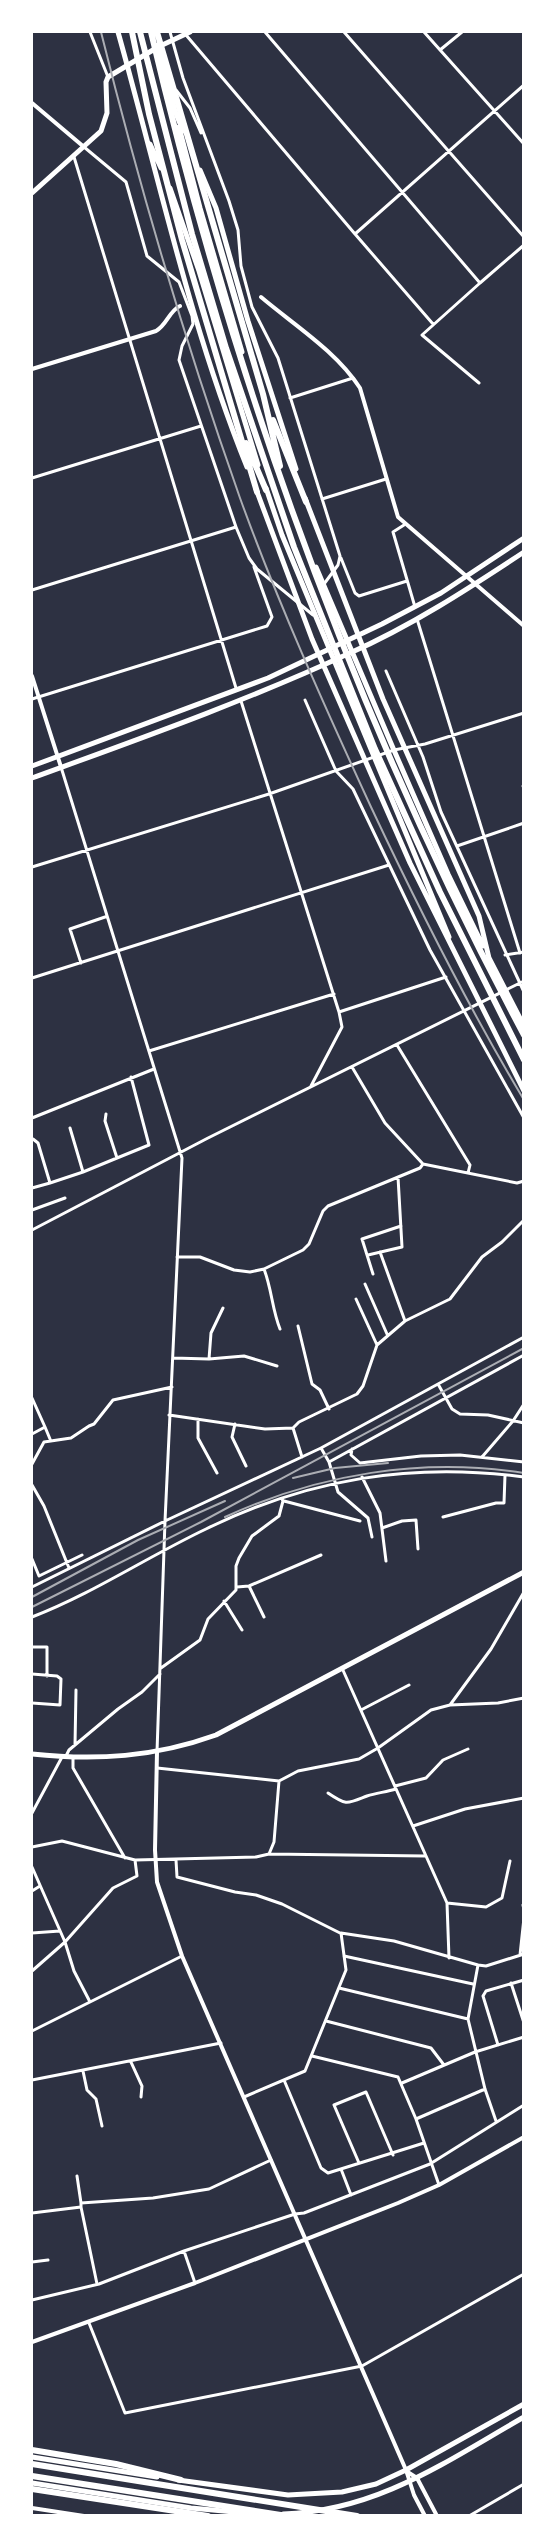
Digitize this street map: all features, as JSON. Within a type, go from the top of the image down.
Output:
[{"type":"highway","points":[[132,32],[149,114],[173,207],[257,492]]},
{"type":"highway","points":[[140,32],[192,234],[226,348],[294,547],[380,759],[465,944],[524,1060]]},
{"type":"highway","points":[[154,32],[262,394],[282,475]]},
{"type":"highway","points":[[154,32],[179,144],[228,320],[310,560],[384,744],[442,873],[524,1035]]},
{"type":"highway","points":[[262,394],[306,502]]},
{"type":"highway","points":[[236,420],[266,490]]},
{"type":"highway","points":[[32,2450],[116,2464],[181,2481]]},
{"type":"highway","points":[[32,2464],[357,2516]]},
{"type":"highway","points":[[32,2476],[286,2515]]},
{"type":"highway","points":[[32,2489],[208,2516]]},
{"type":"highway","points":[[267,2516],[286,2515]]},
{"type":"main road","points":[[118,32],[167,223],[217,385],[312,639],[455,956],[524,1091]]},
{"type":"main road","points":[[154,32],[219,275],[307,547],[448,874],[524,1026]]},
{"type":"main road","points":[[32,193],[105,126],[108,77],[158,46],[187,33]]},
{"type":"main road","points":[[175,111],[216,208],[248,321],[306,502],[351,621],[418,780],[479,916],[489,958]]},
{"type":"main road","points":[[144,132],[183,220],[282,535],[442,915],[455,956]]},
{"type":"main road","points":[[32,766],[237,690],[347,641],[415,607],[466,577],[524,538]]},
{"type":"main road","points":[[32,778],[241,701],[352,653],[475,585],[524,552]]},
{"type":"main road","points":[[32,1754],[67,1758],[128,1756],[157,1752],[216,1735],[524,1572]]},
{"type":"main road","points":[[32,2457],[263,2493],[306,2495],[360,2488],[406,2470],[524,2404]]},
{"type":"main road","points":[[32,2483],[211,2510],[286,2515],[320,2511],[358,2503],[409,2483],[524,2417]]},
{"type":"street","points":[[90,32],[108,77]]},
{"type":"street","points":[[170,32],[183,78],[238,230],[241,266],[252,307],[278,358],[340,556],[355,593],[359,596],[407,581]]},
{"type":"street","points":[[265,32],[480,283]]},
{"type":"street","points":[[344,32],[524,237]]},
{"type":"street","points":[[424,32],[524,144]]},
{"type":"street","points":[[440,50],[462,32]]},
{"type":"street","points":[[187,33],[433,324]]},
{"type":"street","points":[[166,76],[190,108],[214,162]]},
{"type":"street","points":[[355,234],[524,86]]},
{"type":"street","points":[[32,103],[126,182],[147,256],[179,282],[192,316],[192,324],[178,360],[236,527],[252,562],[272,617],[267,626],[32,699]]},
{"type":"street","points":[[74,156],[237,690]]},
{"type":"street","points":[[479,383],[422,335],[524,245]]},
{"type":"street","points":[[261,297],[328,353],[353,378],[365,403],[394,509],[404,525],[524,626]]},
{"type":"street","points":[[32,369],[163,327],[175,309],[180,306]]},
{"type":"street","points":[[290,398],[353,378]]},
{"type":"street","points":[[32,478],[201,426]]},
{"type":"street","points":[[322,499],[386,479]]},
{"type":"street","points":[[404,525],[393,532],[415,607]]},
{"type":"street","points":[[32,590],[236,527]]},
{"type":"street","points":[[324,584],[338,565],[340,556]]},
{"type":"street","points":[[252,562],[316,618]]},
{"type":"street","points":[[417,619],[522,953],[505,954]]},
{"type":"street","points":[[386,671],[418,745],[441,812],[524,992]]},
{"type":"street","points":[[32,676],[182,1158],[169,1415],[157,1752],[155,1860],[159,1894],[182,1956],[362,2366],[406,2470],[409,2483],[425,2516]]},
{"type":"street","points":[[305,699],[336,771],[353,789],[446,977],[524,1118]]},
{"type":"street","points":[[241,701],[334,994],[342,1027],[310,1088]]},
{"type":"street","points":[[32,867],[269,794],[336,771],[345,765],[524,713]]},
{"type":"street","points":[[456,846],[524,824]]},
{"type":"street","points":[[32,978],[389,865]]},
{"type":"street","points":[[81,963],[70,928],[106,917]]},
{"type":"street","points":[[339,1012],[446,977]]},
{"type":"street","points":[[32,1230],[180,1153],[524,981]]},
{"type":"street","points":[[149,1051],[334,994]]},
{"type":"street","points":[[397,1045],[470,1165],[468,1173]]},
{"type":"street","points":[[352,1067],[385,1123],[423,1164],[518,1183],[524,1181]]},
{"type":"street","points":[[32,1118],[154,1069]]},
{"type":"street","points":[[32,1188],[83,1172],[149,1145],[131,1077]]},
{"type":"street","points":[[106,1114],[105,1121],[117,1158]]},
{"type":"street","points":[[70,1128],[83,1172]]},
{"type":"street","points":[[33,1139],[38,1143],[50,1183]]},
{"type":"street","points":[[177,1257],[200,1257],[234,1270],[250,1272],[264,1269],[303,1250],[309,1244],[323,1211],[328,1206],[420,1168],[423,1164]]},
{"type":"street","points":[[368,1255],[402,1246],[398,1177]]},
{"type":"street","points":[[32,1210],[66,1198]]},
{"type":"street","points":[[169,1415],[265,1429],[293,1428],[299,1422],[357,1394],[363,1386],[377,1345],[387,1334],[405,1321],[450,1299],[482,1257],[502,1242],[524,1220]]},
{"type":"street","points":[[374,1274],[362,1239],[401,1226]]},
{"type":"street","points":[[380,1251],[405,1321]]},
{"type":"street","points":[[264,1269],[272,1290],[274,1315],[280,1329]]},
{"type":"street","points":[[365,1284],[387,1334]]},
{"type":"street","points":[[356,1299],[377,1345]]},
{"type":"street","points":[[209,1359],[211,1333],[223,1308]]},
{"type":"street","points":[[298,1326],[312,1384],[320,1390],[328,1409]]},
{"type":"street","points":[[32,1587],[165,1521],[321,1448],[524,1337]]},
{"type":"street","points":[[328,1462],[524,1355]]},
{"type":"street","points":[[173,1358],[209,1359],[244,1356],[277,1366]]},
{"type":"street","points":[[438,1384],[452,1409],[460,1414],[488,1415],[524,1423]]},
{"type":"street","points":[[32,1464],[44,1442],[71,1438],[94,1424],[113,1400],[172,1387]]},
{"type":"street","points":[[32,1398],[50,1440]]},
{"type":"street","points":[[482,1458],[524,1404]]},
{"type":"street","points":[[198,1419],[198,1438],[218,1473]]},
{"type":"street","points":[[235,1424],[232,1437],[246,1466]]},
{"type":"street","points":[[32,1434],[45,1427]]},
{"type":"street","points":[[293,1428],[302,1457]]},
{"type":"street","points":[[321,1448],[338,1492],[368,1518],[372,1537]]},
{"type":"street","points":[[352,1449],[351,1455],[360,1463],[421,1456],[524,1462]]},
{"type":"street","points":[[32,1617],[79,1596],[165,1550],[242,1513],[334,1483],[362,1477],[437,1471],[524,1477]]},
{"type":"street","points":[[443,1517],[504,1503],[505,1475]]},
{"type":"street","points":[[362,1477],[380,1513],[386,1561]]},
{"type":"street","points":[[32,1485],[44,1506],[69,1568]]},
{"type":"street","points":[[282,1500],[360,1521]]},
{"type":"street","points":[[237,1587],[236,1566],[239,1558],[252,1536],[279,1516],[282,1500]]},
{"type":"street","points":[[382,1528],[402,1521],[416,1520],[418,1549]]},
{"type":"street","points":[[32,1814],[67,1758],[69,1750],[142,1692],[161,1671],[200,1640],[208,1619],[237,1587],[249,1586],[321,1555]]},
{"type":"street","points":[[32,1559],[39,1576],[82,1556]]},
{"type":"street","points":[[249,1586],[264,1617]]},
{"type":"street","points":[[450,1705],[491,1649],[524,1592]]},
{"type":"street","points":[[224,1601],[242,1630]]},
{"type":"street","points":[[32,1647],[47,1647],[47,1676]]},
{"type":"street","points":[[342,1668],[447,1903],[449,1958]]},
{"type":"street","points":[[32,1674],[57,1676],[62,1679],[60,1705],[32,1703]]},
{"type":"street","points":[[361,1710],[409,1685]]},
{"type":"street","points":[[75,1745],[76,1690]]},
{"type":"street","points":[[157,1768],[279,1781],[298,1771],[359,1759],[431,1710],[450,1705],[498,1703],[524,1698]]},
{"type":"street","points":[[328,1793],[340,1802],[351,1804],[368,1796],[426,1778],[443,1760],[468,1749]]},
{"type":"street","points":[[67,1758],[125,1858]]},
{"type":"street","points":[[269,1854],[274,1842],[279,1781]]},
{"type":"street","points":[[413,1826],[465,1809],[524,1798]]},
{"type":"street","points":[[32,1847],[62,1841],[135,1860],[256,1857],[269,1854],[425,1856]]},
{"type":"street","points":[[32,1971],[65,1942],[113,1888],[138,1876],[135,1860]]},
{"type":"street","points":[[176,1860],[177,1877],[256,1895],[282,1904],[342,1934],[394,1941],[478,1965],[486,1966],[522,1955],[524,1918]]},
{"type":"street","points":[[447,1903],[486,1907],[502,1898],[510,1861]]},
{"type":"street","points":[[32,1867],[65,1942],[74,1971],[89,2001]]},
{"type":"street","points":[[32,1891],[40,1886]]},
{"type":"street","points":[[523,1905],[524,1910]]},
{"type":"street","points":[[32,1933],[60,1931]]},
{"type":"street","points":[[244,2097],[306,2071],[346,1970],[342,1934]]},
{"type":"street","points":[[32,2031],[182,1956]]},
{"type":"street","points":[[344,1956],[473,1984]]},
{"type":"street","points":[[478,1965],[468,2019],[484,2089],[496,2121]]},
{"type":"street","points":[[498,2045],[483,1996],[486,1991],[524,1980]]},
{"type":"street","points":[[511,1983],[524,2023]]},
{"type":"street","points":[[339,1988],[468,2019]]},
{"type":"street","points":[[326,2021],[432,2048],[444,2066]]},
{"type":"street","points":[[402,2084],[475,2052],[524,2037]]},
{"type":"street","points":[[32,2080],[221,2043]]},
{"type":"street","points":[[312,2056],[398,2078],[416,2119],[439,2185]]},
{"type":"street","points":[[131,2061],[142,2086],[141,2097]]},
{"type":"street","points":[[82,2071],[87,2090],[96,2099],[102,2126]]},
{"type":"street","points":[[284,2080],[321,2168],[328,2173],[424,2144]]},
{"type":"street","points":[[416,2119],[484,2089]]},
{"type":"street","points":[[359,2163],[334,2105],[366,2092],[393,2155]]},
{"type":"street","points":[[32,2300],[97,2284],[183,2251],[304,2213],[430,2164],[496,2121],[524,2106]]},
{"type":"street","points":[[32,2342],[195,2283],[439,2185],[524,2137]]},
{"type":"street","points":[[32,2213],[209,2190],[271,2160]]},
{"type":"street","points":[[341,2169],[351,2195]]},
{"type":"street","points":[[77,2176],[97,2284]]},
{"type":"street","points":[[183,2251],[195,2283]]},
{"type":"street","points":[[32,2262],[48,2260]]},
{"type":"street","points":[[89,2323],[125,2413],[362,2366],[524,2274]]},
{"type":"street","points":[[406,2470],[417,2478],[437,2516]]},
{"type":"street","points":[[470,2516],[524,2484]]},
{"type":"street","points":[[32,2508],[84,2516]]},
{"type":"railway","points":[[101,32],[148,208],[183,325],[240,498],[270,576],[336,730],[407,882],[463,992],[524,1100]]},
{"type":"railway","points":[[32,1607],[201,1522],[524,1348]]},
{"type":"railway","points":[[293,1478],[335,1468],[388,1463]]},
{"type":"railway","points":[[225,1517],[297,1490],[371,1473],[447,1467],[524,1473]]},
{"type":"railway","points":[[32,1597],[138,1540],[225,1501]]}]
